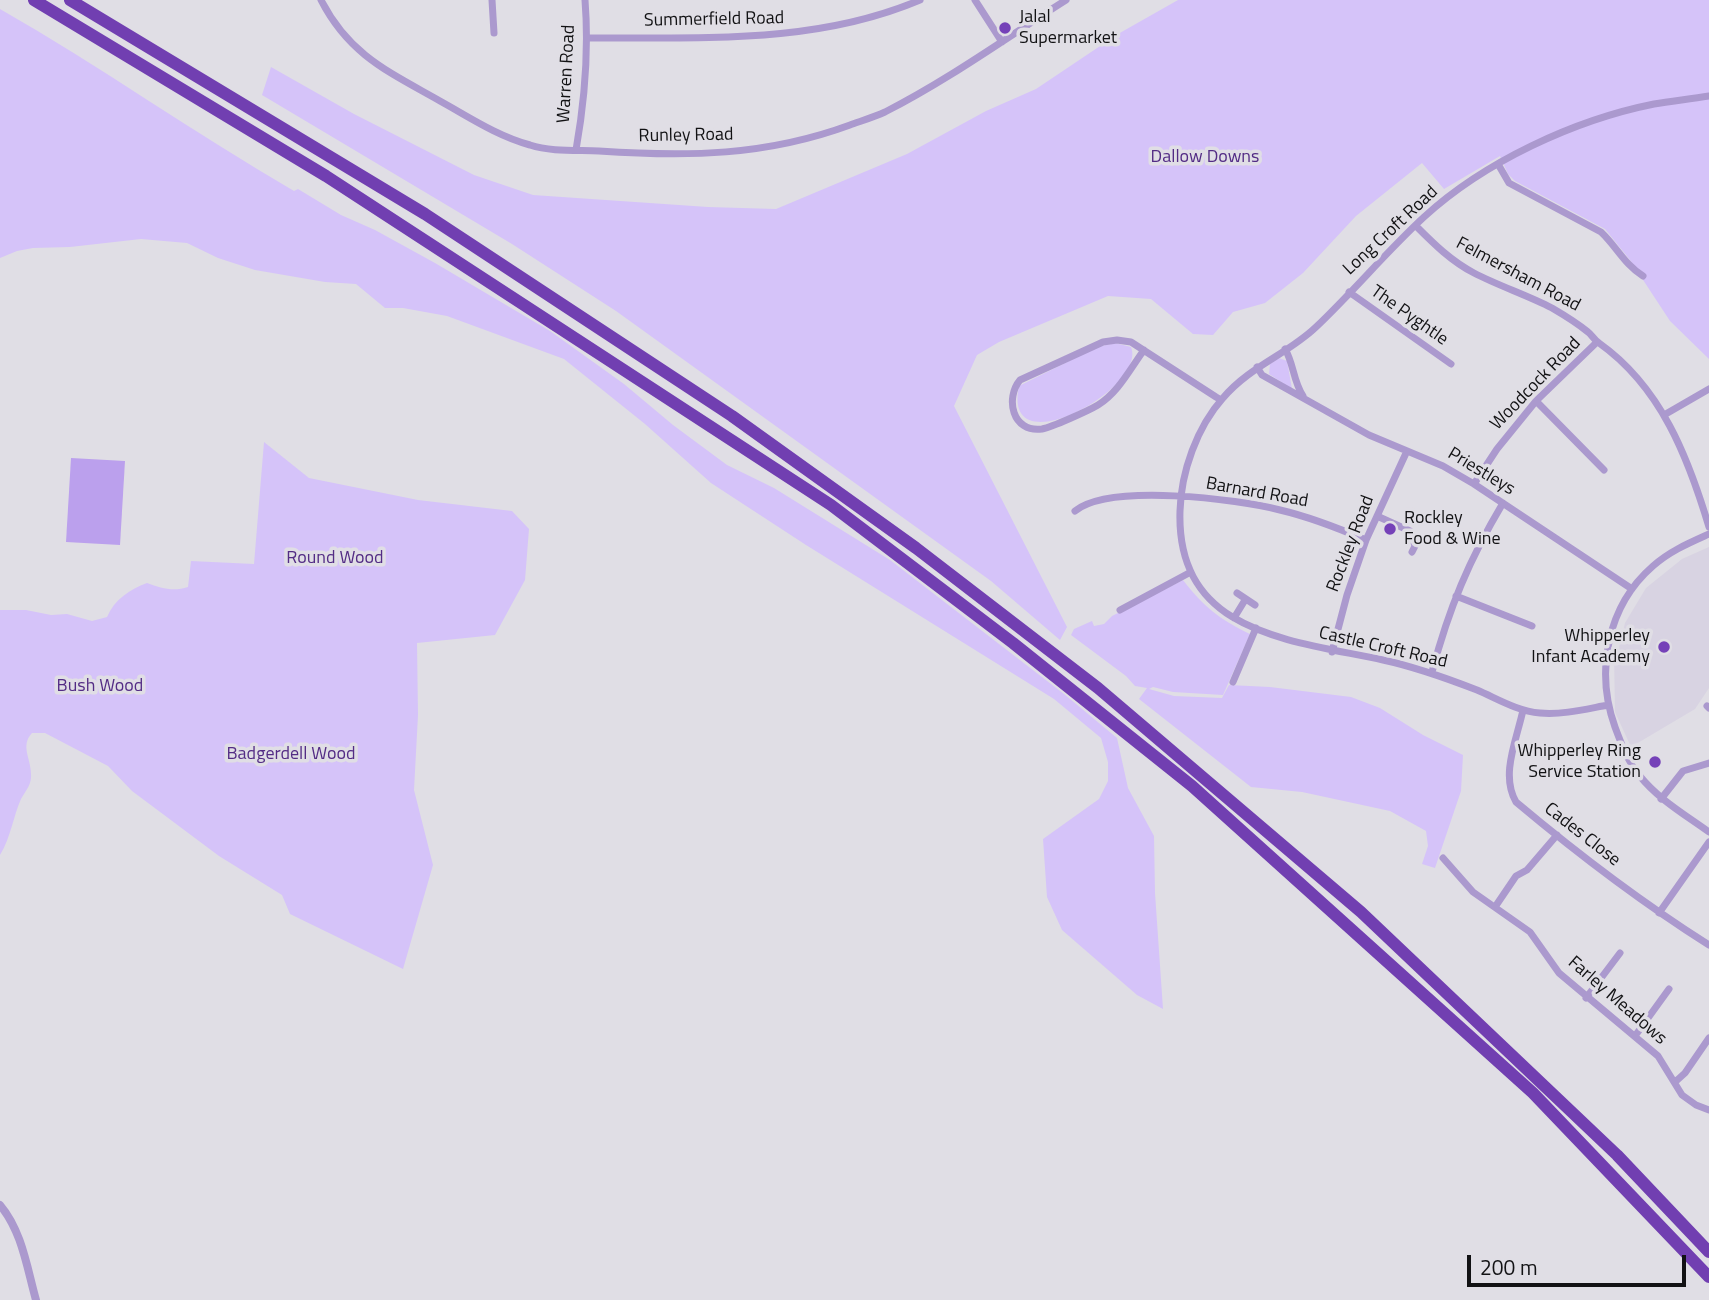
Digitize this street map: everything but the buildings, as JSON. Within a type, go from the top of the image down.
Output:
[{"type":"highway","points":[[34,0],[326,176],[820,498],[1013,643],[1192,786],[1534,1094],[1709,1277]]},
{"type":"highway","points":[[70,0],[425,214],[732,415],[916,548],[1098,688],[1361,912],[1617,1155],[1709,1252]]},
{"type":"street","name":"Runley Road","points":[[321,0],[331,20],[344,36],[375,65],[499,134],[533,146],[653,155],[706,155],[761,149],[817,137],[883,113],[1002,42],[1066,0]]},
{"type":"street","points":[[492,0],[494,33]]},
{"type":"street","name":"Warren Road","points":[[576,150],[583,107],[588,38],[585,0]]},
{"type":"street","name":"Summerfield Road","points":[[588,38],[781,35],[853,23],[892,12],[920,0]]},
{"type":"street","points":[[975,0],[1002,42]]},
{"type":"street","name":"Long Croft Road","points":[[1180,497],[1189,458],[1208,419],[1237,382],[1314,330],[1349,292],[1451,195],[1498,164],[1543,141],[1598,120],[1653,104],[1709,96]]},
{"type":"street","points":[[1498,164],[1509,183],[1601,232],[1640,275]]},
{"type":"street","name":"Felmersham Road","points":[[1416,226],[1444,254],[1475,274],[1525,294],[1588,332],[1630,370],[1664,415],[1681,444],[1709,527]]},
{"type":"street","name":"The Pyghtle","points":[[1349,292],[1451,364]]},
{"type":"street","points":[[1144,351],[1115,391],[1098,405],[1043,429],[1030,428],[1020,423],[1013,413],[1010,401],[1014,387],[1020,380],[1103,342],[1117,340],[1131,342],[1221,400]]},
{"type":"street","name":"Woodcock Road","points":[[1474,484],[1497,449],[1536,401],[1597,342]]},
{"type":"street","points":[[1284,349],[1290,358],[1297,387],[1305,400]]},
{"type":"street","name":"Priestleys","points":[[1257,367],[1262,375],[1369,435],[1443,466],[1474,484],[1632,589]]},
{"type":"street","points":[[1664,415],[1709,388]]},
{"type":"street","points":[[1536,401],[1604,470]]},
{"type":"street","name":"Rockley Road","points":[[1332,652],[1347,594],[1366,540],[1407,451]]},
{"type":"street","name":"Barnard Road","points":[[1075,511],[1084,504],[1139,494],[1241,503],[1279,509],[1315,519],[1366,540]]},
{"type":"street","name":"Castle Croft Road","points":[[1180,497],[1179,539],[1189,573],[1201,592],[1234,618],[1288,641],[1432,672],[1523,710],[1566,713],[1608,705]]},
{"type":"street","points":[[1432,672],[1443,629],[1476,548],[1503,503]]},
{"type":"street","points":[[1377,516],[1410,531],[1415,545],[1412,552]]},
{"type":"street","points":[[1709,534],[1680,547],[1662,559],[1632,589],[1613,622],[1604,666],[1608,705],[1636,772],[1661,799],[1709,832]]},
{"type":"street","points":[[1120,610],[1189,573]]},
{"type":"street","points":[[1237,593],[1255,605]]},
{"type":"street","points":[[1456,596],[1532,626]]},
{"type":"street","points":[[1234,618],[1245,600]]},
{"type":"street","points":[[1233,682],[1256,628]]},
{"type":"street","name":"Cades Close","points":[[1523,710],[1508,775],[1509,790],[1516,802],[1659,913],[1709,945]]},
{"type":"street","points":[[1661,799],[1683,771],[1709,763]]},
{"type":"street","points":[[1495,907],[1516,876],[1527,870],[1557,835]]},
{"type":"street","points":[[1659,913],[1709,842]]},
{"type":"street","name":"Farley Meadows","points":[[1443,858],[1473,892],[1530,932],[1559,973],[1586,998],[1658,1056],[1682,1095],[1709,1110]]},
{"type":"street","points":[[1586,998],[1620,953]]},
{"type":"street","points":[[1635,1036],[1670,989]]},
{"type":"street","points":[[1675,1082],[1685,1073],[1709,1038]]},
{"type":"street","points":[[0,1205],[21,1245],[36,1300]]},
{"type":"shaded area","points":[[71,458],[125,461],[120,545],[66,542]]},
{"type":"shaded area","name":"Whipperley Infant Academy","points":[[1709,547],[1709,688],[1695,709],[1631,747],[1615,712],[1614,652],[1618,652],[1625,623],[1646,588],[1682,559]]},
{"type":"green space","name":"Dallow Downs","points":[[1178,0],[1709,0],[1709,359],[1670,321],[1630,260],[1605,229],[1515,181],[1508,174],[1500,156],[1444,189],[1422,163],[1356,216],[1303,273],[1265,303],[1233,312],[1213,335],[1193,334],[1151,299],[1108,296],[999,342],[977,355],[954,406],[1067,627],[1060,640],[991,581],[616,311],[512,244],[262,95],[271,67],[354,114],[474,175],[533,195],[776,209],[907,154],[986,111],[1036,89],[1118,34]]},
{"type":"green space","points":[[0,9],[294,191],[298,189],[341,215],[375,230],[550,331],[624,384],[727,465],[774,488],[890,560],[1117,738],[1128,788],[1154,836],[1163,1009],[1137,995],[1062,930],[1047,897],[1043,839],[1099,799],[1108,781],[1108,762],[1101,738],[1054,699],[711,483],[645,424],[564,359],[447,316],[403,308],[385,308],[356,284],[325,282],[255,270],[218,258],[187,243],[141,239],[33,248],[0,258]]},
{"type":"green space","points":[[1115,343],[1131,347],[1130,364],[1118,382],[1098,399],[1075,413],[1051,421],[1031,421],[1019,410],[1019,386],[1097,347]]},
{"type":"green space","points":[[1279,358],[1287,361],[1292,389],[1269,374],[1270,364]]},
{"type":"green space","points":[[264,442],[309,478],[418,500],[512,511],[529,529],[525,580],[495,635],[417,643],[418,715],[414,790],[433,865],[403,969],[290,914],[282,895],[219,856],[132,791],[108,766],[45,733],[32,733],[27,743],[31,781],[21,799],[0,855],[0,610],[67,614],[92,621],[107,617],[123,596],[147,583],[172,589],[188,587],[191,561],[254,564]]},
{"type":"green space","points":[[1183,580],[1213,611],[1250,634],[1223,695],[1173,692],[1153,687],[1149,689],[1174,696],[1222,698],[1229,685],[1351,697],[1380,708],[1423,735],[1463,755],[1461,791],[1435,868],[1422,864],[1428,846],[1426,831],[1390,811],[1302,792],[1251,787],[1139,699],[1147,688],[1135,686],[1126,676],[1071,635],[1074,629],[1092,621],[1094,626],[1104,624],[1112,616]]},
{"type":"place","name":"Jalal Supermarket","points":[[1005,28]]},
{"type":"place","name":"Rockley Food & Wine","points":[[1390,529]]},
{"type":"place","name":"Whipperley Infant Academy","points":[[1664,647]]},
{"type":"place","name":"Whipperley Ring Service Station","points":[[1655,762]]},
{"type":"park label","name":"Round Wood","points":[[335,559]]},
{"type":"park label","name":"Bush Wood","points":[[100,687]]},
{"type":"park label","name":"Badgerdell Wood","points":[[291,755]]}]
